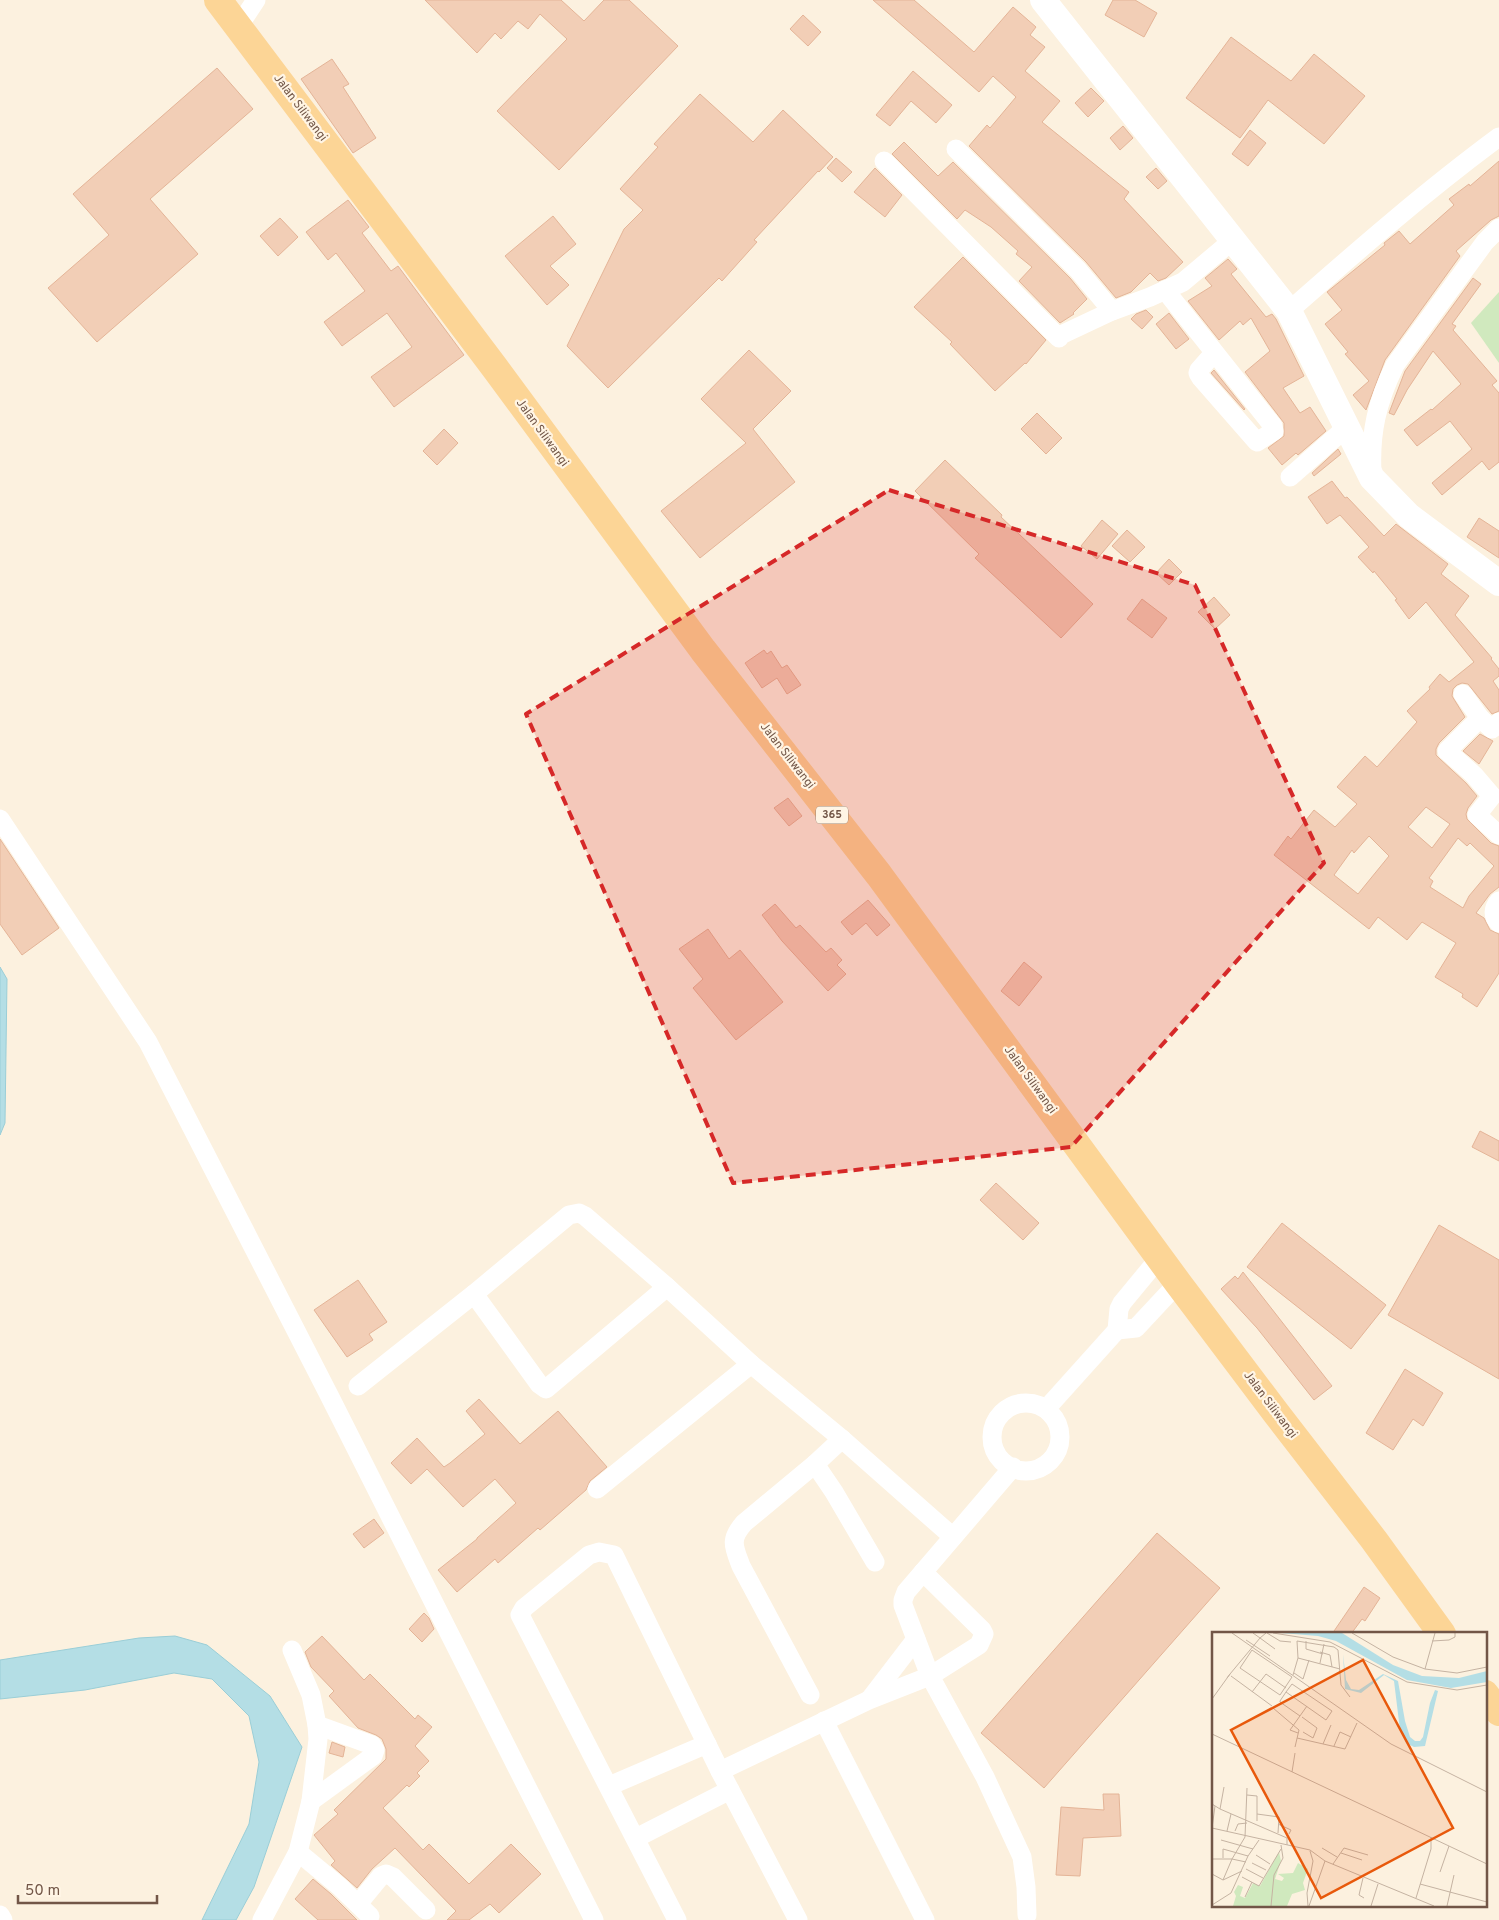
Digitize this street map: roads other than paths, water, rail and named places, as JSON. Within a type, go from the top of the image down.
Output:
[{"type":"main road","name":"Jalan Siliwangi","points":[[218,0],[495,368],[703,650],[879,875],[1178,1283],[1276,1414],[1374,1540],[1441,1632]]},
{"type":"main road","points":[[1043,0],[1289,311],[1372,478],[1409,516],[1499,583]]},
{"type":"main road","points":[[1486,1695],[1499,1712]]},
{"type":"street","points":[[238,27],[256,0]]},
{"type":"street","points":[[1289,311],[1353,254],[1499,137]]},
{"type":"street","points":[[956,149],[1078,270],[1112,311]]},
{"type":"street","points":[[884,161],[1059,338],[1112,311],[1183,282],[1233,240]]},
{"type":"street","points":[[1372,478],[1371,446],[1373,424],[1387,380],[1394,365],[1486,242],[1499,228]]},
{"type":"street","points":[[1165,290],[1273,426],[1274,431],[1272,434],[1257,442],[1201,378],[1198,373],[1199,370],[1214,353]]},
{"type":"street","points":[[1290,477],[1347,427]]},
{"type":"street","points":[[1463,694],[1480,718],[1492,729],[1499,722]]},
{"type":"street","points":[[1480,718],[1448,751],[1474,775],[1492,796],[1477,815],[1499,835]]},
{"type":"street","points":[[0,819],[148,1042],[329,1395],[594,1920]]},
{"type":"street","points":[[1499,901],[1494,911],[1495,919],[1499,923]]},
{"type":"street","points":[[358,1386],[569,1216],[579,1213],[585,1216],[667,1286],[751,1364],[842,1439],[953,1537]]},
{"type":"street","points":[[1046,1409],[1117,1330],[1119,1309],[1122,1303],[1160,1257]]},
{"type":"street","points":[[1117,1330],[1136,1328],[1178,1283]]},
{"type":"street","points":[[474,1294],[539,1384],[546,1389],[667,1286]]},
{"type":"street","points":[[597,1489],[751,1364]]},
{"type":"street","points":[[1033,1403],[1046,1409],[1052,1414],[1059,1428],[1058,1450],[1049,1462],[1035,1469],[1020,1470],[1013,1468],[1001,1458],[994,1445],[993,1430],[999,1416],[1010,1406],[1018,1404],[1033,1403]]},
{"type":"street","points":[[810,1695],[741,1566],[733,1544],[736,1532],[744,1523],[842,1439]]},
{"type":"street","points":[[815,1464],[834,1492],[875,1562]]},
{"type":"street","points":[[1013,1468],[906,1592],[903,1605],[930,1676],[985,1776],[1022,1857],[1026,1887],[1026,1915]]},
{"type":"street","points":[[677,1920],[520,1615],[524,1608],[589,1555],[599,1552],[614,1555],[720,1771],[798,1920]]},
{"type":"street","points":[[720,1771],[869,1700],[930,1676],[979,1645],[984,1634],[982,1630],[923,1572]]},
{"type":"street","points":[[869,1700],[916,1639]]},
{"type":"street","points":[[262,1920],[298,1852],[311,1801],[318,1739],[311,1695],[292,1650]]},
{"type":"street","points":[[824,1721],[925,1920]]},
{"type":"street","points":[[311,1801],[373,1756],[375,1750],[372,1745],[317,1725]]},
{"type":"street","points":[[609,1786],[707,1744]]},
{"type":"street","points":[[636,1838],[730,1790]]},
{"type":"street","points":[[298,1852],[364,1910],[381,1876],[386,1874],[393,1877],[426,1910]]},
{"type":"street","points":[[0,1915],[3,1920]]},
{"type":"water","points":[[0,967],[7,979],[5,1123],[0,1135]]},
{"type":"water","points":[[175,1636],[207,1645],[270,1696],[302,1747],[254,1887],[236,1920],[202,1920],[249,1824],[259,1762],[249,1716],[212,1679],[174,1673],[85,1690],[0,1699],[0,1660],[139,1638]]}]
